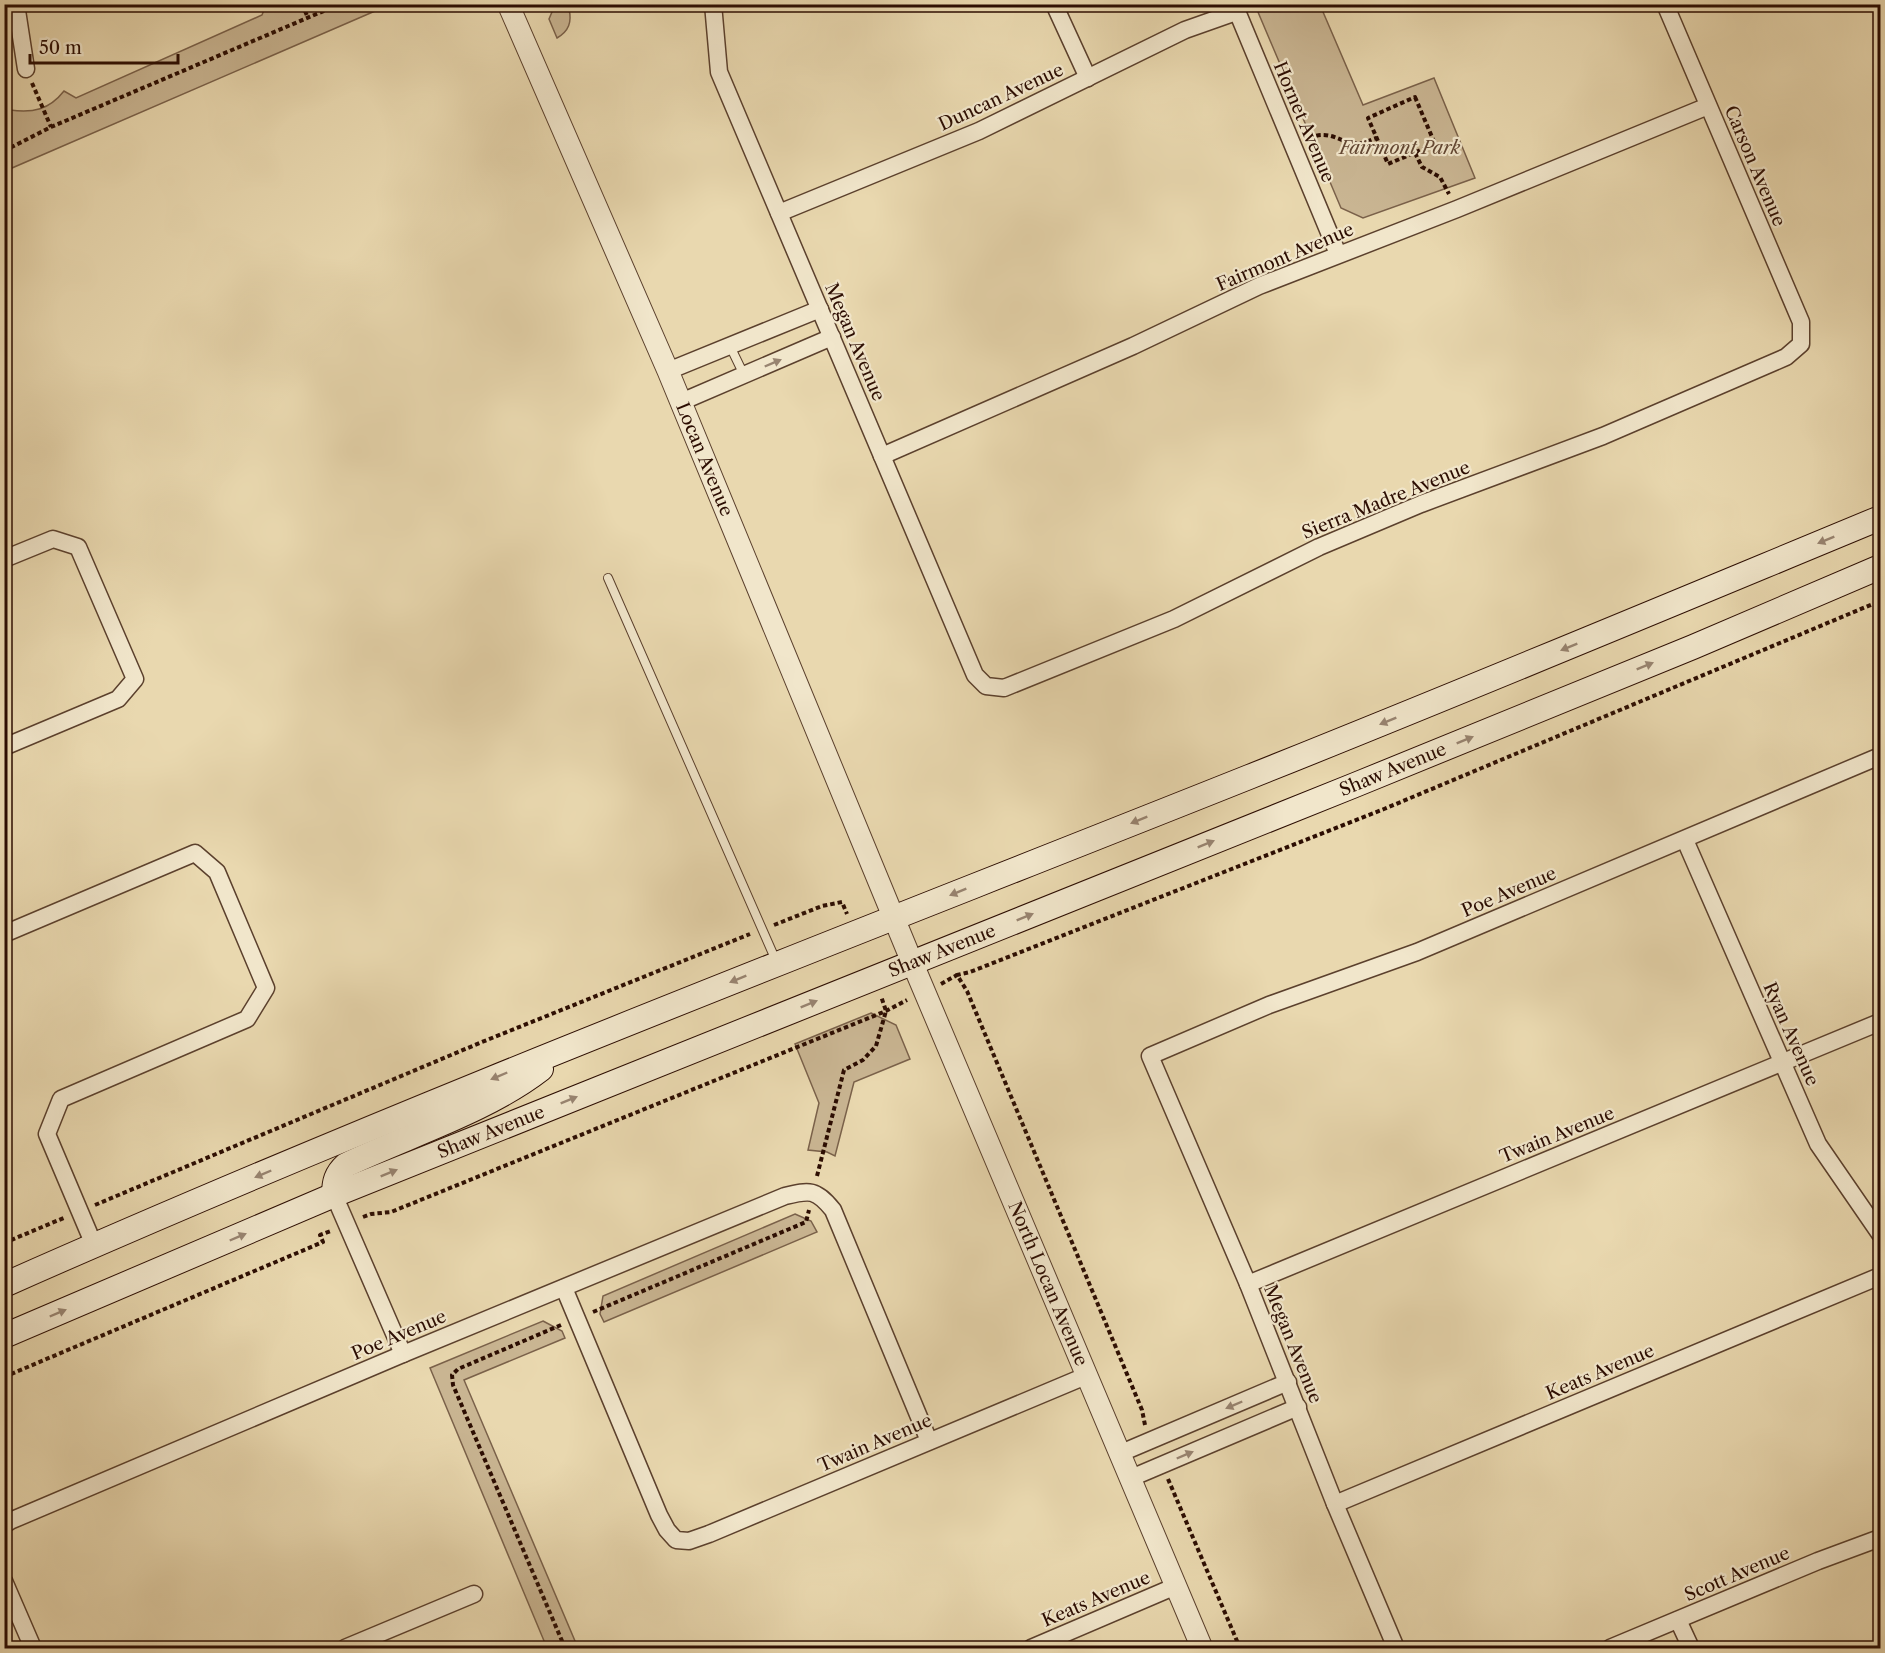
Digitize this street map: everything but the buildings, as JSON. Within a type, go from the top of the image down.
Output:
[{"type":"main road","points":[[4,1285],[94,1245],[570,1047],[1401,716],[1881,518]]},
{"type":"main road","name":"Shaw Avenue","points":[[4,1336],[334,1195],[1682,652],[1881,567]]},
{"type":"main road","points":[[334,1195],[338,1173],[346,1165],[498,1097],[525,1082],[570,1047]]},
{"type":"street","points":[[16,4],[26,69]]},
{"type":"street","name":"Locan Avenue","points":[[508,4],[668,371],[894,917]]},
{"type":"street","name":"Megan Avenue","points":[[713,4],[719,72],[975,675],[986,686]]},
{"type":"street","points":[[1054,4],[1088,78]]},
{"type":"street","name":"Carson Avenue","points":[[1665,4],[1801,322],[1801,344]]},
{"type":"street","name":"Duncan Avenue","points":[[779,213],[979,131],[1185,30],[1235,8]]},
{"type":"street","name":"Hornet Avenue","points":[[1235,8],[1338,254]]},
{"type":"street","name":"Fairmont Avenue","points":[[882,456],[1133,346],[1259,286],[1457,209],[1708,106]]},
{"type":"street","points":[[668,371],[820,309]]},
{"type":"street","points":[[681,402],[832,337]]},
{"type":"street","name":"Sierra Madre Avenue","points":[[986,686],[1004,688],[1174,619],[1319,548],[1422,504],[1603,436],[1786,357],[1801,344]]},
{"type":"street","points":[[4,559],[53,538],[78,547],[135,679],[118,699],[4,747]]},
{"type":"street","name":"Poe Avenue","points":[[1150,1056],[1269,1005],[1417,952],[1881,756]]},
{"type":"street","name":"Ryan Avenue","points":[[1685,840],[1818,1144],[1881,1234]]},
{"type":"street","points":[[4,934],[195,853],[217,872],[266,988],[247,1019],[61,1099],[46,1134],[94,1245]]},
{"type":"street","name":"North Locan Avenue","points":[[894,917],[1202,1648]]},
{"type":"street","name":"Twain Avenue","points":[[1248,1284],[1881,1022]]},
{"type":"street","name":"Megan Avenue","points":[[1150,1056],[1248,1284],[1335,1504],[1396,1648]]},
{"type":"street","name":"Poe Avenue","points":[[4,1525],[403,1354],[785,1196],[805,1191],[813,1192]]},
{"type":"street","points":[[813,1192],[822,1197],[833,1210],[929,1441]]},
{"type":"street","points":[[334,1195],[403,1354]]},
{"type":"street","name":"Keats Avenue","points":[[1335,1504],[1881,1276]]},
{"type":"street","points":[[564,1288],[577,1318]]},
{"type":"street","name":"Twain Avenue","points":[[577,1318],[659,1515],[667,1530],[676,1540],[689,1541],[709,1534],[1088,1375]]},
{"type":"street","points":[[1121,1453],[1288,1382]]},
{"type":"street","points":[[1131,1478],[1298,1407]]},
{"type":"street","name":"Scott Avenue","points":[[1610,1648],[1818,1561],[1881,1538]]},
{"type":"street","points":[[4,1581],[33,1648]]},
{"type":"street","name":"Keats Avenue","points":[[1031,1648],[1176,1586]]},
{"type":"street","points":[[345,1648],[474,1594]]},
{"type":"street","points":[[1678,1620],[1691,1648]]},
{"type":"lane","points":[[730,346],[744,375]]},
{"type":"lane","points":[[608,578],[777,963]]},
{"type":"path","points":[[302,4],[308,18]]},
{"type":"path","points":[[4,151],[51,127],[340,4]]},
{"type":"path","points":[[26,69],[51,127]]},
{"type":"path","points":[[1415,97],[1435,144],[1388,164],[1377,138],[1368,118],[1415,97]]},
{"type":"path","points":[[1293,145],[1316,135],[1332,135],[1346,142],[1362,143],[1377,138]]},
{"type":"path","points":[[1415,153],[1422,167],[1440,177],[1457,209]]},
{"type":"path","points":[[1144,1425],[1142,1410],[967,991],[957,975],[981,968],[1384,809],[1881,601]]},
{"type":"path","points":[[4,1243],[471,1046],[822,906],[842,902],[855,932]]},
{"type":"path","points":[[565,1648],[453,1385],[452,1375],[458,1369],[806,1222],[844,1070],[871,1054],[876,1046],[886,1011],[873,978]]},
{"type":"path","points":[[4,1377],[323,1242],[320,1235],[371,1214],[391,1212],[886,1011]]},
{"type":"path","points":[[1169,1482],[1240,1648]]},
{"type":"green space","points":[[266,5],[389,5],[5,171],[5,126],[10,110],[40,109],[64,91],[76,98],[262,15]]},
{"type":"green space","points":[[555,5],[578,5],[569,9],[569,26],[557,38],[549,19]]},
{"type":"green space","name":"Fairmont Park","points":[[1255,5],[1320,5],[1363,105],[1434,78],[1475,178],[1363,218],[1341,208]]},
{"type":"green space","points":[[871,1013],[896,1025],[910,1059],[854,1082],[835,1156],[827,1152],[808,1150],[819,1103],[795,1044]]},
{"type":"green space","points":[[795,1214],[811,1221],[817,1232],[604,1322],[600,1314],[603,1296]]},
{"type":"green space","points":[[543,1321],[562,1331],[565,1338],[464,1380],[578,1648],[547,1648],[430,1368]]}]
